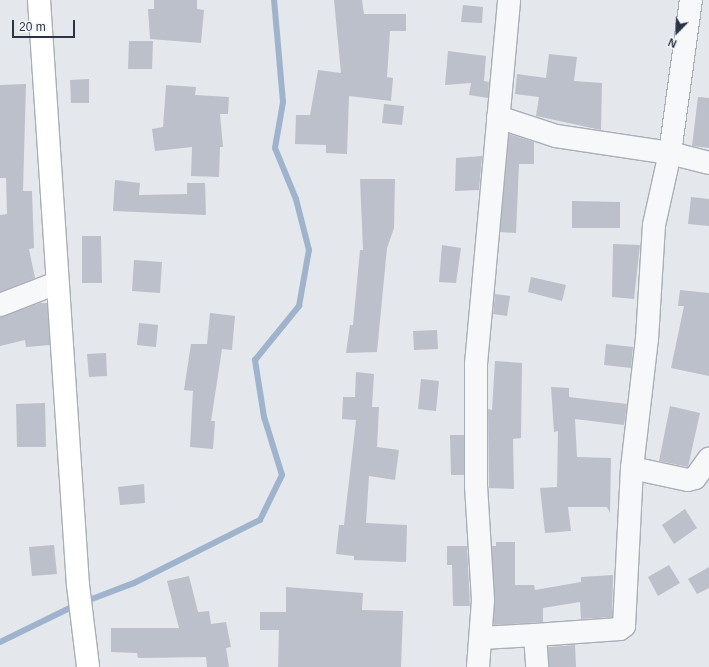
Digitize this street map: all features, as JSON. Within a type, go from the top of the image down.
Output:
[{"type":"main road","points":[[39,0],[78,585],[88,667]]},
{"type":"street","points":[[478,667],[483,593],[476,485],[476,364],[509,0]]},
{"type":"street","points":[[481,638],[620,629],[624,626],[632,468],[647,339],[654,225],[670,153],[691,0]]},
{"type":"street","points":[[498,117],[556,136],[670,153],[709,163]]},
{"type":"street","points":[[0,305],[58,283]]},
{"type":"street","points":[[632,468],[688,480],[695,478],[709,459]]},
{"type":"street","points":[[536,635],[537,667]]},
{"type":"building","points":[[154,0],[197,0],[197,9],[204,10],[201,43],[150,39],[148,9],[154,9]]},
{"type":"building","points":[[334,0],[362,0],[364,14],[406,14],[406,31],[390,31],[387,77],[393,78],[391,101],[349,96],[347,154],[326,153],[326,145],[295,144],[296,115],[310,115],[318,70],[341,73]]},
{"type":"building","points":[[463,5],[483,7],[482,23],[461,22]]},
{"type":"building","points":[[129,41],[153,41],[152,69],[128,69]]},
{"type":"building","points":[[448,51],[486,56],[484,81],[489,82],[488,98],[469,95],[471,83],[445,85]]},
{"type":"building","points":[[549,54],[577,57],[574,81],[602,83],[601,130],[536,116],[539,97],[515,94],[517,74],[546,78]]},
{"type":"building","points":[[89,79],[89,103],[71,103],[70,80]]},
{"type":"building","points":[[26,84],[23,191],[32,191],[34,248],[29,249],[35,278],[0,292],[0,215],[7,214],[6,178],[0,178],[0,85]]},
{"type":"building","points":[[166,85],[196,87],[195,95],[229,97],[228,114],[220,114],[223,147],[220,147],[219,177],[191,176],[192,147],[155,151],[152,129],[163,127]]},
{"type":"building","points":[[698,97],[709,98],[709,148],[692,146]]},
{"type":"building","points":[[384,104],[404,106],[402,125],[382,123]]},
{"type":"building","points":[[509,134],[534,142],[534,164],[519,164],[516,233],[500,232]]},
{"type":"building","points":[[482,156],[479,190],[455,191],[456,158]]},
{"type":"building","points":[[360,179],[395,179],[394,228],[387,248],[377,352],[346,353],[350,325],[353,325],[360,250],[363,250]]},
{"type":"building","points":[[115,180],[140,183],[139,195],[187,194],[187,183],[205,183],[206,215],[113,211]]},
{"type":"building","points":[[691,197],[709,199],[709,226],[688,224]]},
{"type":"building","points":[[572,201],[620,202],[620,228],[572,228]]},
{"type":"building","points":[[82,236],[101,236],[102,283],[82,283]]},
{"type":"building","points":[[613,244],[640,245],[634,299],[612,297]]},
{"type":"building","points":[[442,245],[461,248],[456,283],[439,282]]},
{"type":"building","points":[[134,260],[162,262],[160,293],[132,291]]},
{"type":"building","points":[[531,277],[566,285],[562,301],[528,292]]},
{"type":"building","points":[[680,290],[709,293],[709,376],[671,368],[684,306],[678,306]]},
{"type":"building","points":[[495,294],[510,296],[507,316],[493,314]]},
{"type":"building","points":[[40,303],[47,303],[50,345],[26,347],[25,340],[0,346],[0,317]]},
{"type":"building","points":[[210,313],[235,316],[232,350],[222,349],[211,421],[215,421],[213,449],[190,447],[193,391],[184,390],[191,344],[207,344]]},
{"type":"building","points":[[139,323],[158,325],[156,347],[137,345]]},
{"type":"building","points":[[437,330],[438,349],[414,350],[413,331]]},
{"type":"building","points":[[606,344],[633,347],[631,368],[604,365]]},
{"type":"building","points":[[106,353],[107,376],[89,377],[87,354]]},
{"type":"building","points":[[495,361],[522,363],[521,438],[513,439],[514,489],[489,488],[488,409],[492,410]]},
{"type":"building","points":[[356,372],[374,374],[372,407],[379,407],[377,447],[399,450],[395,480],[369,476],[366,523],[407,525],[406,562],[354,560],[354,556],[336,554],[339,525],[344,525],[356,420],[342,419],[343,397],[355,397]]},
{"type":"building","points":[[421,379],[439,381],[436,411],[418,409]]},
{"type":"building","points":[[551,387],[569,388],[569,397],[627,404],[624,425],[575,419],[577,457],[611,458],[610,513],[607,507],[568,507],[571,531],[545,533],[540,488],[557,487],[558,431],[554,432]]},
{"type":"building","points":[[45,403],[46,447],[17,447],[16,404]]},
{"type":"building","points":[[670,406],[700,413],[688,467],[659,461]]},
{"type":"building","points":[[450,435],[464,435],[464,475],[451,475]]},
{"type":"building","points":[[144,484],[145,503],[120,505],[118,487]]},
{"type":"building","points":[[685,509],[697,528],[674,544],[662,525]]},
{"type":"building","points":[[496,542],[515,542],[515,585],[534,585],[535,590],[581,582],[581,577],[613,575],[612,617],[581,619],[580,602],[543,608],[543,622],[494,625],[492,546],[496,546]]},
{"type":"building","points":[[54,545],[57,574],[32,576],[29,547]]},
{"type":"building","points":[[447,546],[467,546],[470,606],[453,606],[452,565],[447,565]]},
{"type":"building","points":[[669,565],[680,583],[658,596],[648,577]]},
{"type":"building","points":[[709,567],[709,588],[697,594],[688,579]]},
{"type":"building","points":[[189,576],[198,612],[209,611],[211,624],[226,622],[231,647],[226,648],[229,667],[207,667],[206,657],[138,658],[137,653],[111,652],[111,628],[179,628],[167,581]]},
{"type":"building","points":[[286,587],[363,593],[362,610],[403,611],[401,667],[278,667],[279,630],[260,630],[260,612],[286,612]]},
{"type":"building","points":[[575,645],[576,667],[549,667],[548,647]]},
{"type":"waterway","points":[[84,602],[134,583],[260,520],[282,475],[264,417],[255,360],[299,306],[309,250],[296,199],[275,148],[283,102],[274,0]]},
{"type":"waterway","points":[[0,642],[76,605]]}]
